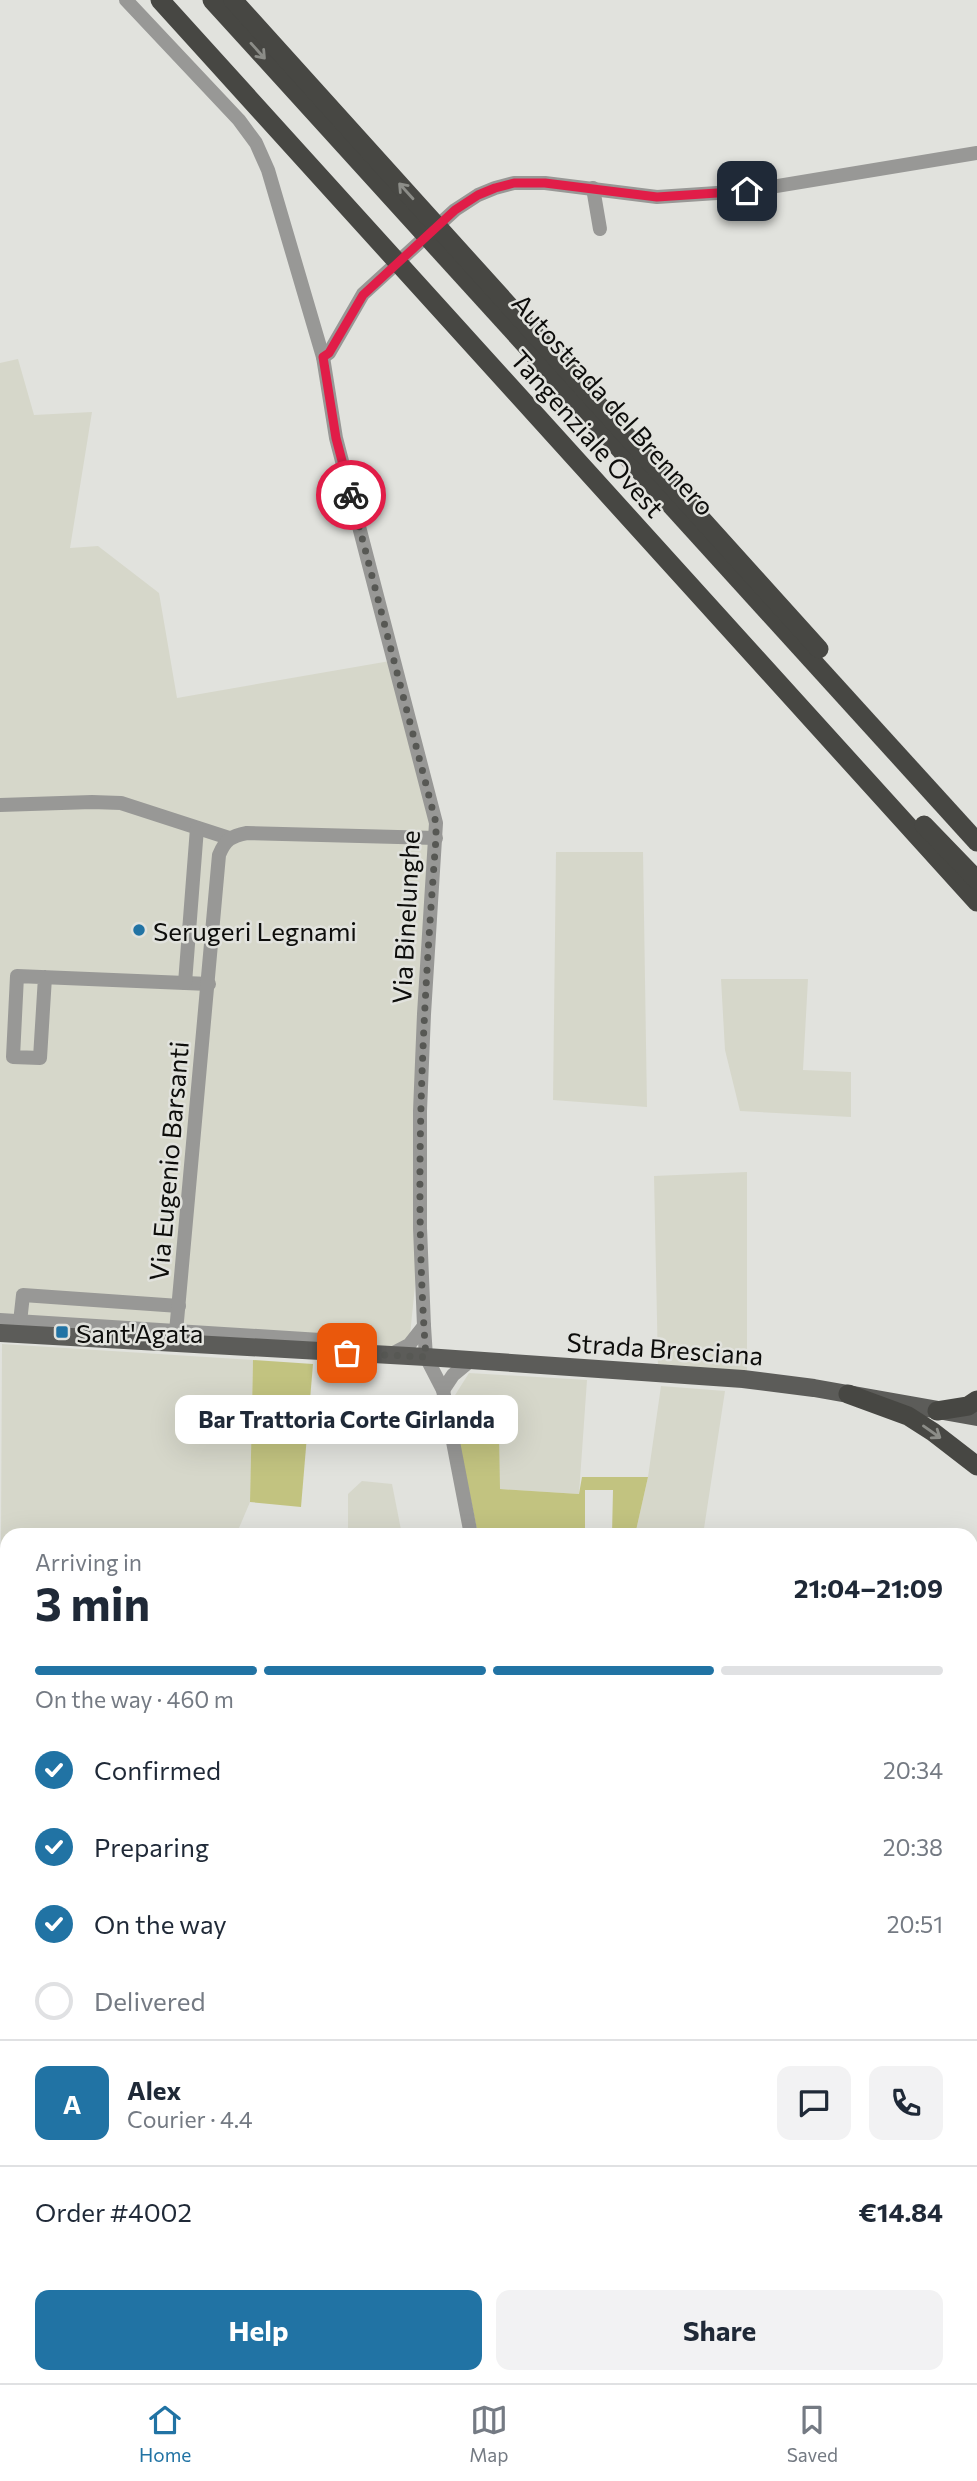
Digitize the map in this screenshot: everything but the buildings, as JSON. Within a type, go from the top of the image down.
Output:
[{"type":"highway","name":"Tangenziale Ovest","points":[[160,0],[977,902]]},
{"type":"highway","name":"Tangenziale Ovest","points":[[174,0],[889,788],[977,879]]},
{"type":"highway","name":"Autostrada del Brennero","points":[[212,0],[977,842]]},
{"type":"highway","name":"Autostrada del Brennero","points":[[233,0],[977,824]]},
{"type":"highway","points":[[848,1394],[908,1416],[977,1466]]},
{"type":"highway","points":[[937,1410],[968,1406],[977,1400]]},
{"type":"main road","name":"Strada Bresciana","points":[[0,1333],[176,1337],[316,1345],[347,1353],[743,1379],[977,1417]]},
{"type":"street","name":"Via Binelunghe","points":[[126,0],[239,120],[256,143],[268,170],[323,357],[336,438],[436,823],[420,1111],[420,1228],[426,1357]]},
{"type":"street","points":[[323,357],[329,353],[363,295],[380,278],[455,210],[478,195],[514,183],[545,183],[657,197],[747,191],[977,153]]},
{"type":"street","points":[[593,188],[600,229]]},
{"type":"street","points":[[0,805],[121,803],[229,838],[247,833],[436,838]]},
{"type":"street","points":[[185,983],[197,828]]},
{"type":"street","name":"Via Eugenio Barsanti","points":[[176,1337],[219,855],[223,844],[229,838]]},
{"type":"street","points":[[45,976],[40,1058],[13,1057],[17,976],[45,976],[209,984]]},
{"type":"street","points":[[20,1322],[23,1295],[179,1306]]},
{"type":"street","name":"Strada Bresciana","points":[[0,1321],[176,1337]]},
{"type":"street","points":[[387,1356],[409,1345],[424,1326]]},
{"type":"street","points":[[426,1357],[443,1390],[470,1528]]},
{"type":"street","points":[[443,1390],[453,1375],[471,1360]]},
{"type":"shaded area","points":[[18,359],[34,415],[92,412],[70,548],[98,546],[159,593],[177,698],[390,661],[433,830],[417,1266],[410,1335],[403,1343],[391,1347],[0,1325],[0,363]]},
{"type":"shaded area","points":[[556,852],[643,852],[647,1107],[553,1100]]},
{"type":"shaded area","points":[[721,979],[808,979],[803,1070],[851,1072],[851,1117],[740,1111],[725,1050]]},
{"type":"shaded area","points":[[747,1172],[747,1373],[658,1366],[654,1176]]},
{"type":"shaded area","points":[[2,1344],[253,1360],[250,1502],[239,1528],[1,1528]]},
{"type":"shaded area","points":[[469,1373],[587,1380],[579,1494],[499,1489],[499,1435],[458,1437],[450,1403]]},
{"type":"shaded area","points":[[661,1386],[725,1391],[704,1528],[637,1528],[648,1477]]},
{"type":"shaded area","points":[[362,1481],[392,1484],[401,1528],[348,1528],[348,1494]]},
{"type":"green space","points":[[253,1360],[313,1364],[301,1507],[250,1502]]},
{"type":"green space","points":[[499,1435],[500,1489],[579,1494],[582,1477],[648,1477],[637,1528],[612,1528],[613,1490],[585,1490],[585,1528],[477,1528],[458,1437]]},
{"type":"way so far","points":[[347,1353],[426,1357],[420,1228],[420,1111],[436,838],[436,823],[351,495]]},
{"type":"place","name":"Serugeri Legnami","points":[[139,930]]},
{"type":"place","name":"Sant'Agata","points":[[62,1332]]},
{"type":"place","name":"Bar Trattoria Corte Girlanda","points":[[347,1353]]},
{"type":"route","points":[[351,495],[336,438],[323,357],[329,353],[363,295],[455,210],[478,195],[514,183],[545,183],[657,197],[747,191]]}]
